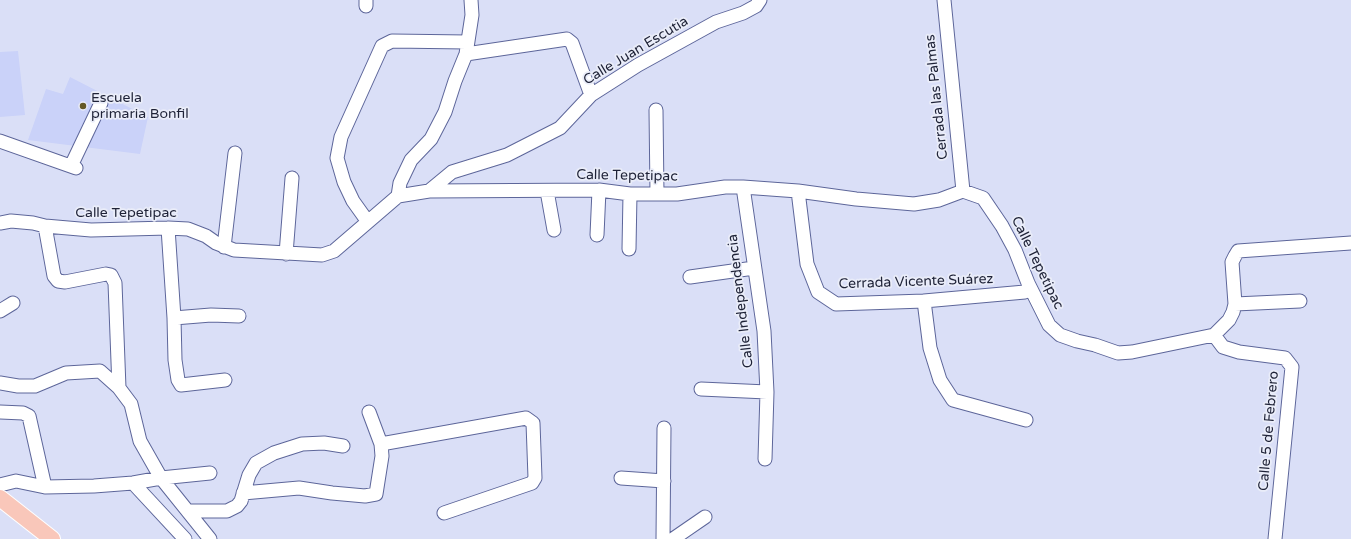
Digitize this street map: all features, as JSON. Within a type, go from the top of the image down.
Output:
[{"type":"main road","points":[[0,498],[52,539]]},
{"type":"street","points":[[398,196],[400,183],[411,160],[431,139],[445,112],[467,48],[472,15],[471,0]]},
{"type":"street","name":"Calle Juan Escutia","points":[[429,191],[452,172],[507,156],[560,128],[591,95],[638,66],[716,22],[743,13],[756,6],[760,0]]},
{"type":"street","name":"Cerrada las Palmas","points":[[944,0],[963,191]]},
{"type":"street","points":[[368,222],[353,201],[344,182],[337,158],[341,137],[382,46],[392,41],[467,48],[567,39],[572,43],[591,95]]},
{"type":"street","points":[[0,141],[74,167],[101,103]]},
{"type":"street","points":[[656,110],[656,194]]},
{"type":"street","points":[[224,246],[235,153]]},
{"type":"street","points":[[286,254],[292,178]]},
{"type":"street","name":"Calle Tepetipac","points":[[0,223],[11,220],[45,226],[91,230],[168,228],[188,229],[206,236],[216,244],[234,250],[322,255],[334,251],[398,196],[429,191],[599,190],[630,194],[677,194],[725,186],[914,204],[939,200],[963,191],[983,198],[1002,226],[1015,250],[1028,283],[1049,325],[1060,335],[1095,345],[1118,354],[1214,335]]},
{"type":"street","name":"Calle Independencia","points":[[743,187],[764,331],[766,392],[765,459]]},
{"type":"street","points":[[598,235],[599,190]]},
{"type":"street","points":[[547,191],[554,230]]},
{"type":"street","name":"Cerrada Vicente Suárez","points":[[798,192],[807,264],[818,292],[836,304],[924,301],[1025,292]]},
{"type":"street","points":[[630,194],[630,250]]},
{"type":"street","points":[[45,226],[54,276],[58,281],[66,282],[106,274],[111,275],[115,283],[119,388]]},
{"type":"street","points":[[168,228],[174,318],[175,360],[178,380],[182,385],[224,380]]},
{"type":"street","points":[[1214,335],[1229,320],[1233,312],[1235,304],[1232,262],[1238,251],[1351,243]]},
{"type":"street","points":[[690,277],[754,268]]},
{"type":"street","points":[[924,301],[930,348],[940,380],[953,400],[1026,420]]},
{"type":"street","points":[[1235,304],[1300,301]]},
{"type":"street","points":[[0,310],[13,303]]},
{"type":"street","points":[[174,318],[239,316]]},
{"type":"street","name":"Calle 5 de Febrero","points":[[1214,335],[1223,347],[1239,352],[1285,358],[1292,367],[1275,539]]},
{"type":"street","points":[[0,383],[18,386],[35,386],[66,373],[100,371],[119,388],[130,404],[140,441],[161,478],[210,539]]},
{"type":"street","points":[[701,389],[766,392]]},
{"type":"street","points":[[0,412],[23,413],[29,416],[45,487]]},
{"type":"street","points":[[243,492],[299,488],[364,496],[376,494],[382,456],[381,444],[369,412]]},
{"type":"street","points":[[381,444],[526,418],[533,424],[535,478],[532,484],[444,513]]},
{"type":"street","points":[[663,539],[664,428]]},
{"type":"street","points":[[189,511],[228,511],[237,506],[241,501],[249,475],[256,463],[274,453],[302,444],[324,443],[343,446]]},
{"type":"street","points":[[0,485],[16,481],[45,487],[133,483],[161,478],[210,473]]},
{"type":"street","points":[[621,478],[664,481]]},
{"type":"street","points":[[133,483],[185,539]]},
{"type":"street","points":[[673,539],[705,517]]},
{"type":"shaded area","points":[[18,51],[25,115],[0,117],[0,52]]},
{"type":"shaded area","name":"Escuela primaria Bonfil","points":[[70,77],[148,117],[140,154],[28,140],[46,89],[63,94]]},
{"type":"place","name":"Escuela primaria Bonfil","points":[[83,106]]}]
